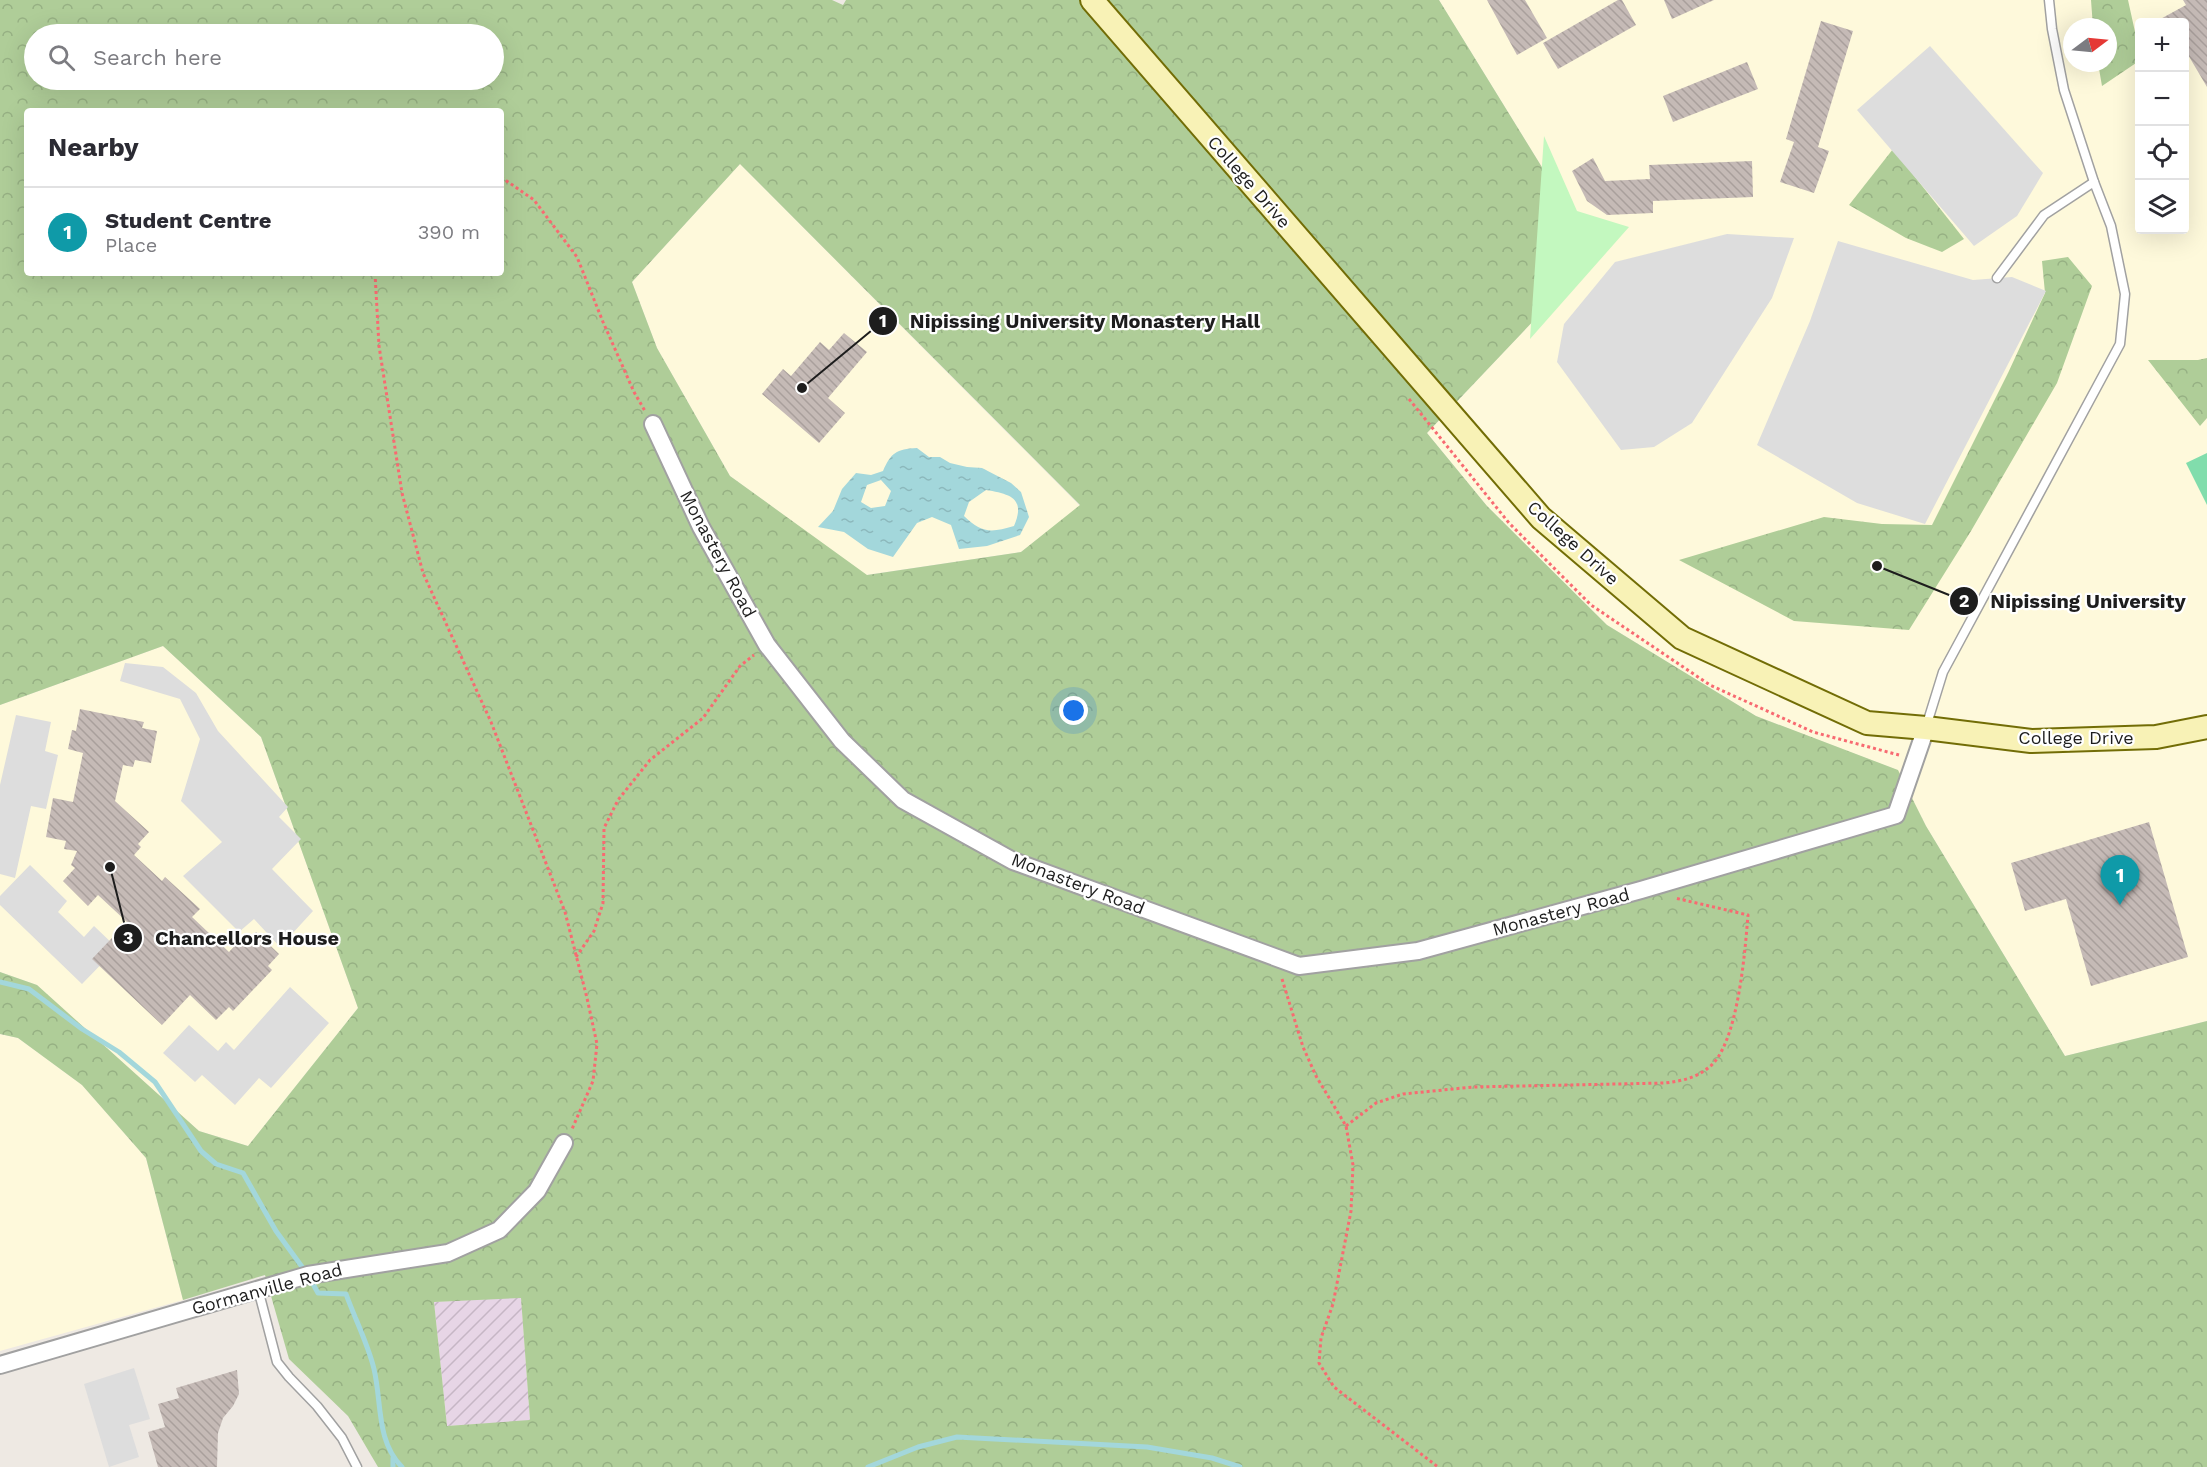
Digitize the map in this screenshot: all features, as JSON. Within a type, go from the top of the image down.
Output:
[{"type":"street","name":"College Drive","points":[[1092,0],[1541,519],[1682,638],[1867,723],[2031,741],[2156,737],[2207,727]]},
{"type":"street","name":"Monastery Road","points":[[653,424],[700,527],[767,645],[842,741],[903,800],[1013,861],[1299,966],[1418,951],[1641,890],[1896,815],[1926,728]]},
{"type":"street","name":"Gormanville Road","points":[[0,1365],[258,1289],[328,1271],[448,1253],[499,1230],[537,1191],[564,1143]]},
{"type":"lane","points":[[1926,728],[1943,672],[2120,344],[2125,294],[2112,226],[2094,182],[2064,90],[2052,29],[2049,0]]},
{"type":"lane","points":[[1997,278],[2044,215],[2094,182]]},
{"type":"lane","points":[[258,1289],[278,1362],[342,1438],[357,1467]]},
{"type":"path","points":[[504,179],[534,200],[578,257],[634,392],[653,424]]},
{"type":"path","points":[[375,276],[381,358],[402,493],[423,573],[491,722],[565,912],[597,1044],[593,1081],[574,1126],[564,1143]]},
{"type":"path","points":[[576,957],[594,931],[603,903],[604,828],[618,800],[650,760],[703,718],[740,666],[767,645]]},
{"type":"path","points":[[1346,1126],[1376,1103],[1403,1094],[1473,1087],[1665,1083],[1686,1080],[1709,1068],[1724,1050],[1735,1011],[1748,915],[1673,897]]},
{"type":"path","points":[[1276,958],[1303,1047],[1316,1076],[1346,1126],[1353,1165],[1351,1211],[1333,1304],[1321,1338],[1319,1363],[1334,1387],[1438,1467]]},
{"type":"shaded area","points":[[1439,0],[2207,0],[2207,1021],[2065,1056],[1926,826],[1897,770],[1756,716],[1607,625],[1487,506],[1427,433],[1596,255]]},
{"type":"shaded area","points":[[1930,46],[2043,173],[2017,216],[1974,246],[1857,110]]},
{"type":"shaded area","points":[[740,164],[1080,506],[1021,552],[866,575],[730,476],[657,348],[632,282]]},
{"type":"shaded area","points":[[1727,234],[1794,238],[1772,298],[1692,423],[1654,447],[1621,450],[1557,362],[1564,324],[1615,262]]},
{"type":"shaded area","points":[[1838,241],[1973,280],[2012,277],[2046,291],[1925,524],[1857,503],[1757,445],[1810,321]]},
{"type":"shaded area","points":[[163,646],[261,737],[358,1008],[248,1146],[199,1131],[37,985],[0,972],[0,705]]},
{"type":"shaded area","points":[[125,663],[163,667],[196,693],[218,731],[288,807],[279,817],[301,839],[272,869],[313,911],[280,947],[254,919],[239,932],[183,876],[222,842],[181,801],[200,739],[180,699],[120,681]]},
{"type":"shaded area","points":[[16,715],[51,722],[45,751],[58,755],[46,809],[31,806],[15,878],[0,874],[0,785]]},
{"type":"shaded area","points":[[30,865],[67,901],[58,912],[84,937],[94,926],[117,948],[82,984],[0,905],[0,896]]},
{"type":"shaded area","points":[[290,987],[329,1023],[271,1088],[259,1078],[235,1105],[202,1075],[195,1082],[163,1053],[189,1025],[218,1051],[226,1042],[234,1050]]},
{"type":"shaded area","points":[[0,1034],[18,1038],[82,1085],[146,1158],[183,1300],[0,1351]]},
{"type":"shaded area","points":[[521,1297],[530,1421],[447,1426],[434,1302]]},
{"type":"shaded area","points":[[134,1368],[150,1419],[129,1425],[139,1457],[109,1467],[84,1384]]},
{"type":"green space","points":[[0,0],[832,0],[843,5],[846,0],[1439,0],[1596,255],[1427,433],[1487,506],[1607,625],[1756,716],[1898,770],[1926,826],[2065,1056],[2207,1021],[2207,1467],[378,1467],[348,1416],[289,1359],[265,1275],[183,1300],[146,1158],[82,1085],[18,1038],[0,1034],[0,972],[37,985],[199,1131],[248,1146],[358,1008],[261,737],[163,646],[0,705]],"holes":[[[740,164],[1080,505],[1021,552],[867,575],[730,476],[657,348],[632,282]],[[521,1298],[530,1420],[447,1426],[434,1302]]]},
{"type":"green space","points":[[2091,0],[2128,0],[2135,32],[2135,64],[2102,86],[2100,72],[2117,72],[2117,18],[2092,18]]},
{"type":"green space","points":[[1544,136],[1577,211],[1629,227],[1530,339]]},
{"type":"green space","points":[[1893,149],[1964,239],[1942,252],[1906,238],[1849,205]]},
{"type":"green space","points":[[2068,257],[2092,286],[2057,383],[1971,531],[1909,630],[1794,621],[1679,560],[1824,517],[1882,524],[1932,525],[2045,293],[2042,261]]},
{"type":"green space","points":[[2207,358],[2207,418],[2200,426],[2148,360]]},
{"type":"green space","points":[[2207,453],[2207,505],[2186,463]]},
{"type":"water","points":[[917,448],[929,457],[940,457],[950,463],[982,468],[1011,483],[1021,492],[1029,517],[1020,535],[987,546],[959,549],[951,525],[932,517],[917,523],[893,557],[868,549],[844,532],[818,527],[833,511],[842,489],[856,473],[871,475],[883,471],[895,453]],"holes":[[[881,480],[891,491],[885,506],[871,508],[861,502],[867,485]],[[986,490],[1002,493],[1014,499],[1018,509],[1014,526],[987,530],[976,526],[964,516],[969,502]]]},
{"type":"building","points":[[1487,0],[1525,0],[1547,38],[1517,55]]},
{"type":"building","points":[[1618,0],[1622,0],[1636,25],[1558,69],[1543,43]]},
{"type":"building","points":[[1664,0],[1714,0],[1672,19]]},
{"type":"building","points":[[2183,0],[2207,0],[2207,87],[2189,56],[2189,18],[2162,18],[2186,5]]},
{"type":"building","points":[[1821,21],[1853,31],[1818,147],[1829,151],[1814,193],[1780,182],[1794,142],[1786,139]]},
{"type":"building","points":[[1747,62],[1758,89],[1673,122],[1663,96]]},
{"type":"building","points":[[1593,158],[1605,181],[1650,179],[1649,165],[1752,161],[1753,197],[1653,201],[1653,213],[1607,215],[1587,201],[1572,171]]},
{"type":"building","points":[[844,333],[867,352],[828,398],[845,413],[819,443],[762,394],[783,369],[791,376],[820,342],[829,350]]},
{"type":"building","points":[[80,709],[144,722],[142,728],[157,731],[151,763],[135,760],[133,767],[123,765],[115,801],[149,832],[138,844],[141,847],[134,855],[162,881],[165,877],[200,909],[192,917],[229,952],[240,940],[245,944],[256,932],[279,954],[268,966],[272,970],[233,1011],[229,1007],[216,1020],[190,995],[162,1025],[92,959],[127,922],[98,895],[88,906],[63,881],[75,868],[71,865],[77,851],[64,849],[66,841],[46,837],[53,798],[73,802],[83,753],[68,749],[72,730],[76,731]]},
{"type":"building","points":[[2149,822],[2188,957],[2091,986],[2066,899],[2025,911],[2011,863]]},
{"type":"building","points":[[237,1370],[239,1394],[223,1418],[218,1433],[217,1467],[158,1467],[148,1432],[165,1427],[158,1404],[179,1398],[176,1388]]},
{"type":"waterway","points":[[0,982],[29,989],[82,1029],[119,1052],[155,1082],[201,1151],[216,1164],[243,1173],[276,1231],[308,1275],[318,1293],[346,1294],[374,1369],[384,1434],[388,1446],[402,1467]]},
{"type":"waterway","points":[[868,1467],[918,1447],[957,1437],[1147,1447],[1212,1458],[1240,1467]]},
{"type":"waterway","points":[[393,1458],[393,1467]]},
{"type":"place","name":"Nipissing University Monastery Hall","points":[[802,388]]},
{"type":"place","name":"Nipissing University","points":[[1877,566]]},
{"type":"place","name":"Chancellors House","points":[[110,867]]},
{"type":"place","name":"Student Centre","points":[[2120,905]]}]
